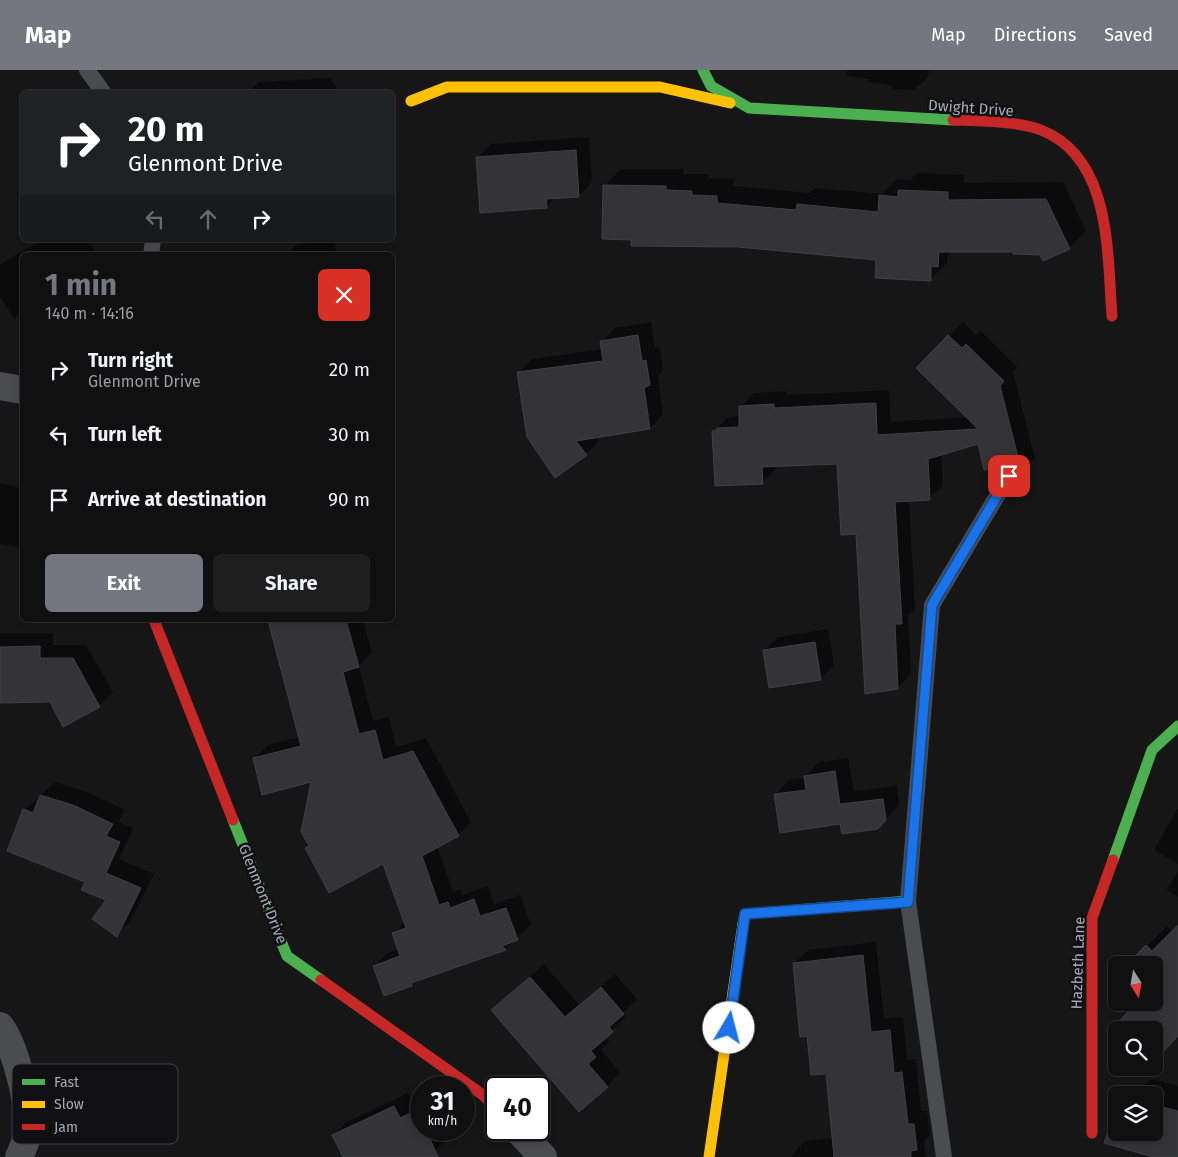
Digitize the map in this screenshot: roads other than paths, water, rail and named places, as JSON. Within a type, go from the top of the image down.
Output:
[{"type":"street","name":"Dwight Drive","points":[[702,70],[711,86],[749,108],[993,122],[1040,130],[1065,144],[1084,164],[1097,195],[1105,235],[1112,316]]},
{"type":"street","points":[[411,101],[447,87],[660,87],[749,108]]},
{"type":"street","points":[[0,386],[20,390]]},
{"type":"street","name":"Glenmont Drive","points":[[155,622],[287,956],[485,1096]]},
{"type":"street","name":"Hazbeth Lane","points":[[1092,1133],[1092,918],[1152,750],[1178,726]]},
{"type":"street","points":[[709,1157],[713,1142],[745,914],[908,902]]},
{"type":"street","points":[[0,1026],[6,1034],[17,1064]]},
{"type":"street","points":[[528,1141],[543,1157]]},
{"type":"street","points":[[19,1157],[24,1144]]},
{"type":"lane","points":[[87,70],[102,90]]},
{"type":"lane","points":[[944,1157],[908,902],[932,605],[1009,476]]}]
